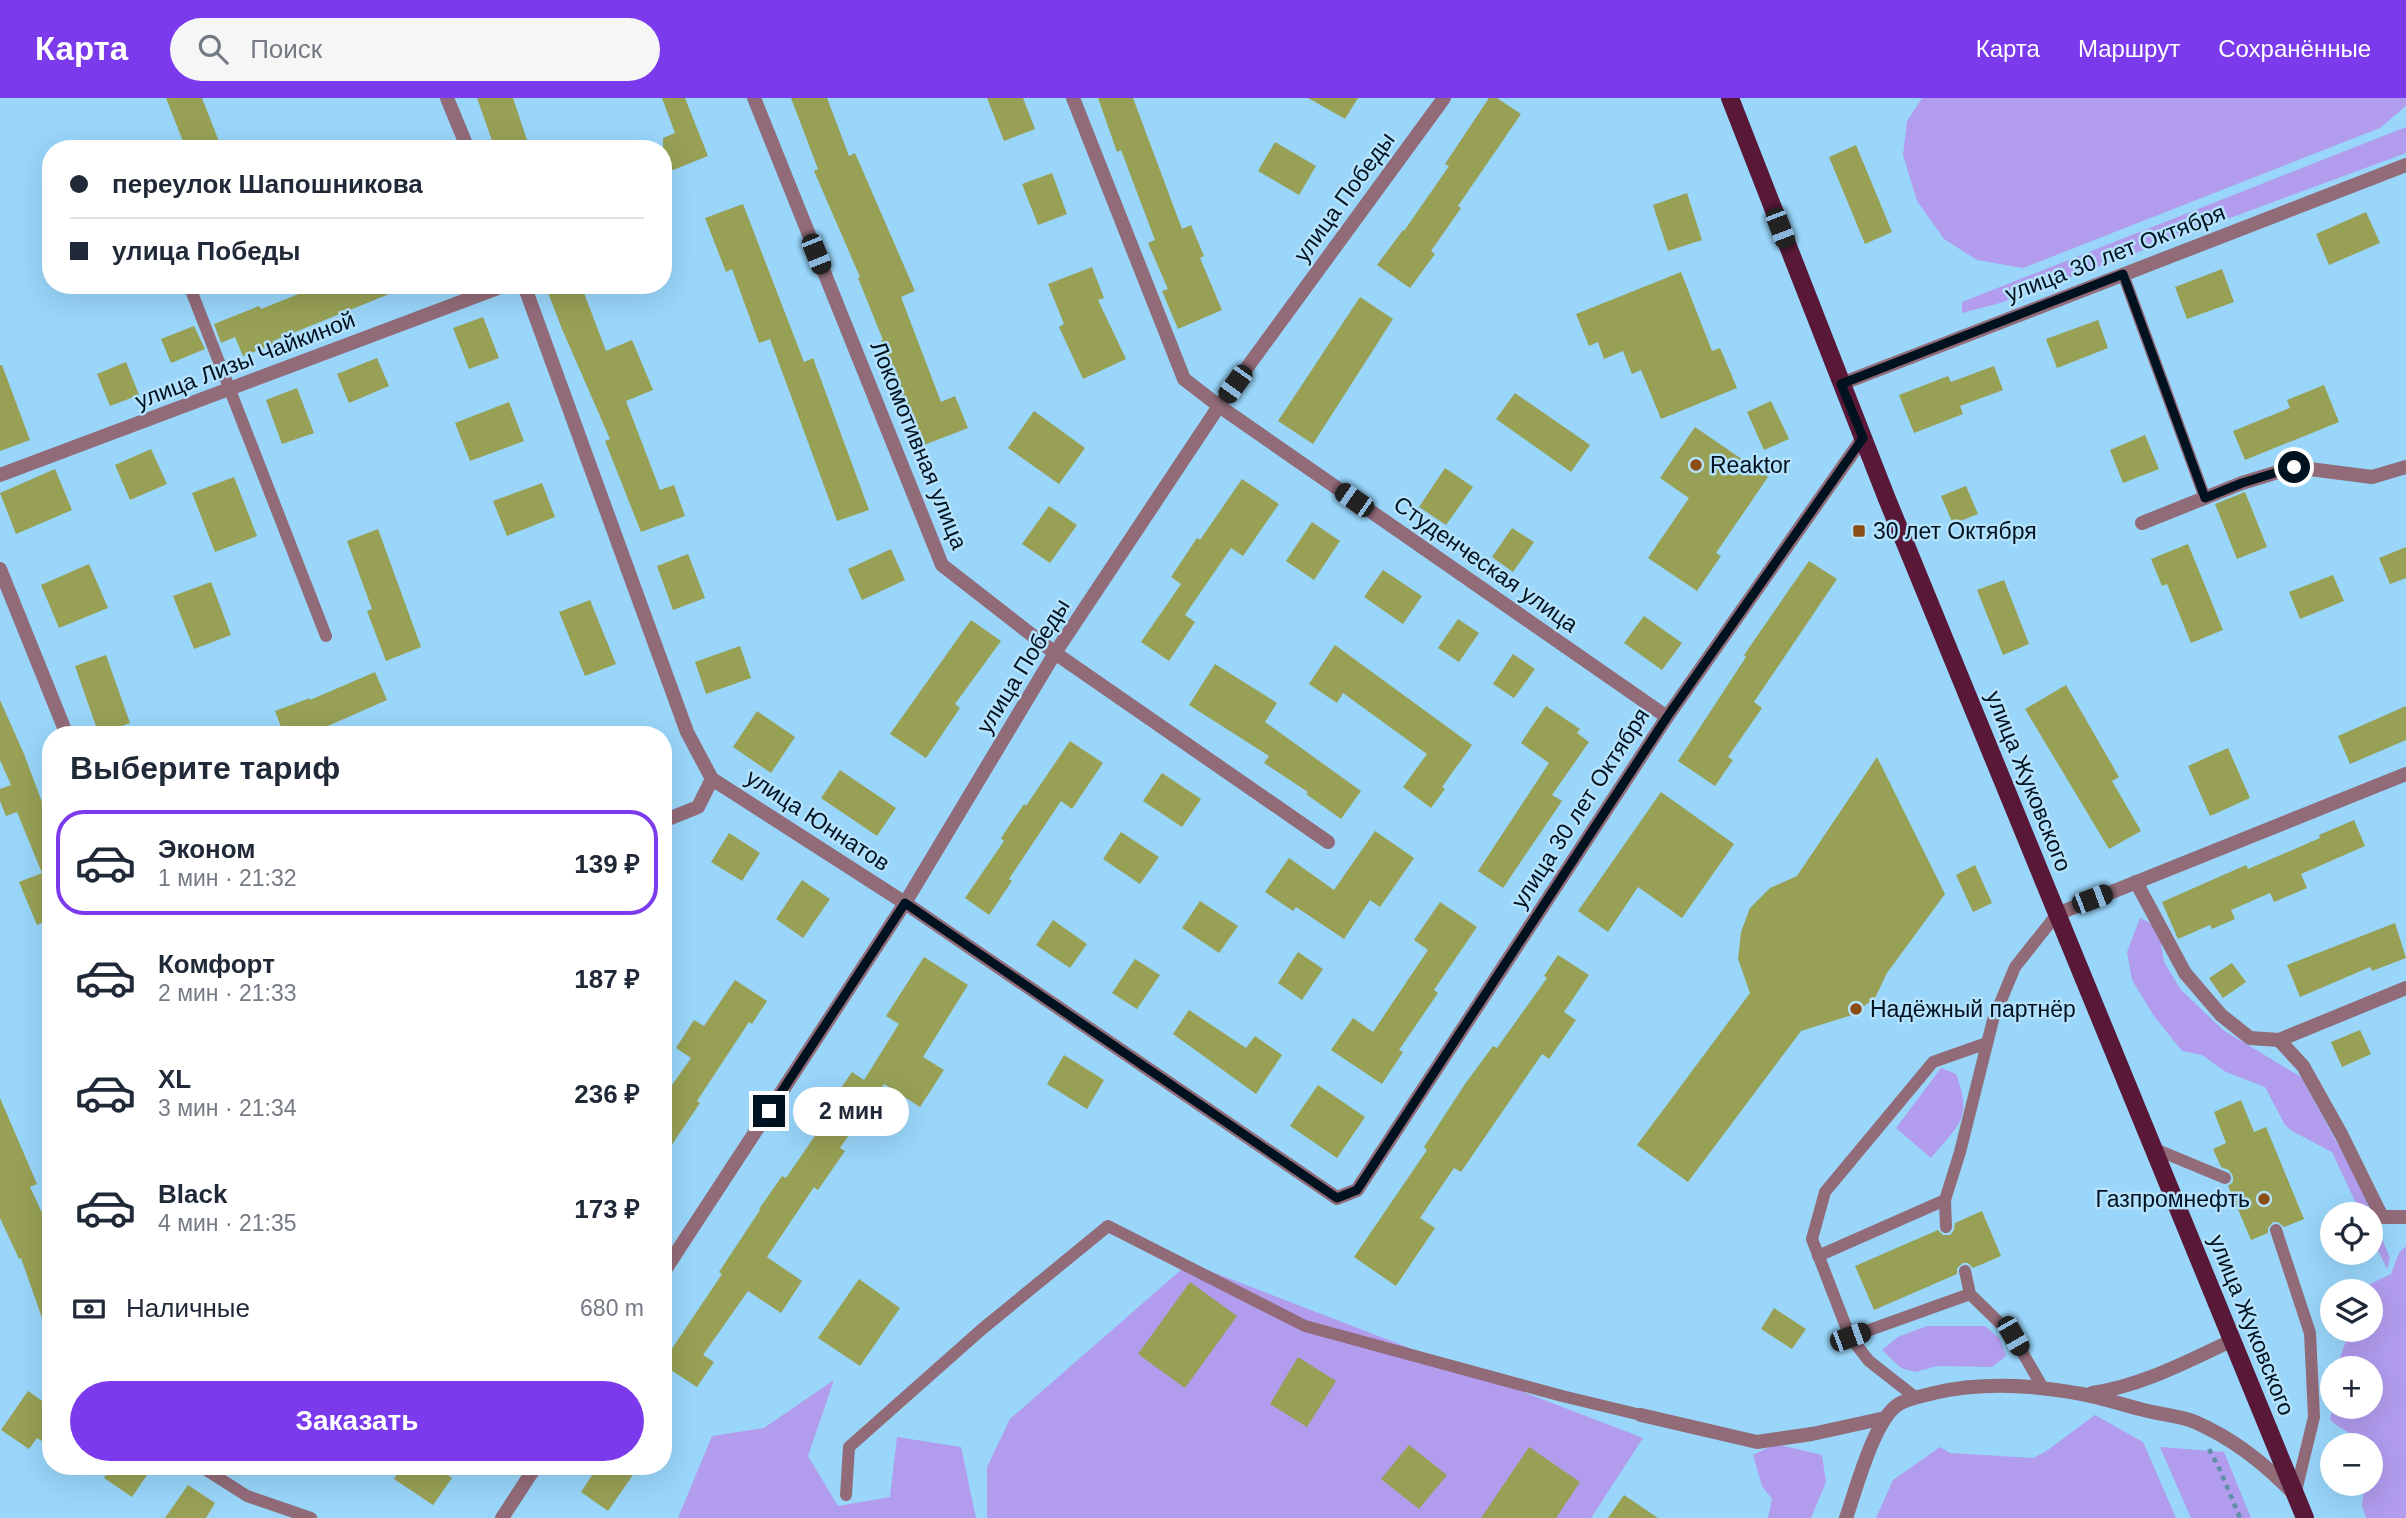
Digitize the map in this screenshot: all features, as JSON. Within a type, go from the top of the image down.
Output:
[{"type":"main road","name":"улица Жуковского","points":[[1730,98],[1841,384],[2305,1518]]},
{"type":"street","points":[[447,98],[464,140]]},
{"type":"street","name":"Локомотивная улица","points":[[754,98],[942,565],[1055,653],[1328,842]]},
{"type":"street","name":"Студенческая улица","points":[[1073,98],[1184,379],[1219,407],[1667,717]]},
{"type":"street","name":"улица Победы","points":[[672,1259],[905,903],[1055,653],[1219,407],[1444,98]]},
{"type":"street","name":"улица 30 лет Октября","points":[[1841,384],[2406,165]]},
{"type":"street","name":"улица Лизы Чайкиной","points":[[0,475],[482,294]]},
{"type":"street","name":"улица Юннатов","points":[[527,294],[687,732],[712,779],[905,903],[1337,1198]]},
{"type":"street","name":"улица 30 лет Октября","points":[[1337,1198],[1357,1190],[1667,717],[1863,438]]},
{"type":"street","points":[[2142,523],[2242,483],[2294,467],[2372,477],[2406,467]]},
{"type":"street","points":[[0,569],[63,726]]},
{"type":"street","points":[[2057,914],[2406,774]]},
{"type":"street","points":[[672,817],[698,807],[712,779]]},
{"type":"street","points":[[2136,882],[2185,973],[2221,1015],[2250,1038],[2279,1040],[2406,988]]},
{"type":"street","points":[[2279,1040],[2303,1066],[2341,1134],[2382,1217],[2406,1217]]},
{"type":"street","points":[[2084,1394],[2112,1390],[2160,1373],[2231,1341]]},
{"type":"street","points":[[1846,1518],[1868,1455],[1885,1418],[1898,1404],[1950,1389],[1986,1387],[2043,1388],[2084,1394],[2193,1421],[2241,1446],[2266,1465],[2295,1495]]},
{"type":"street","points":[[1641,1415],[1757,1442],[1812,1434],[1885,1418]]},
{"type":"street","points":[[502,1518],[530,1475]]},
{"type":"lane","points":[[2123,274],[2205,498]]},
{"type":"lane","points":[[193,294],[326,636]]},
{"type":"lane","points":[[1946,1227],[1945,1200],[1993,1020],[2015,967],[2057,914]]},
{"type":"lane","points":[[1915,1397],[1869,1361],[1850,1337],[1812,1239],[1825,1192],[1933,1062],[1987,1043]]},
{"type":"lane","points":[[2155,1149],[2225,1178]]},
{"type":"lane","points":[[1818,1256],[1945,1200]]},
{"type":"lane","points":[[846,1495],[849,1447],[981,1329],[1108,1226],[1305,1326],[1641,1415]]},
{"type":"lane","points":[[2276,1230],[2310,1333],[2314,1417],[2295,1495]]},
{"type":"lane","points":[[1965,1271],[1970,1294],[2013,1336],[2043,1388]]},
{"type":"lane","points":[[1850,1337],[1970,1294]]},
{"type":"lane","points":[[214,1475],[247,1496],[311,1518]]},
{"type":"path","points":[[2193,1421],[2220,1470],[2240,1518]]},
{"type":"shaded area","points":[[1922,98],[2406,98],[2406,106],[2380,128],[2023,268],[1977,260],[1944,239],[1917,201],[1903,155],[1907,121]]},
{"type":"shaded area","points":[[2406,127],[2406,153],[2000,303],[1962,313],[1962,302]]},
{"type":"shaded area","points":[[2140,918],[2152,924],[2160,938],[2164,962],[2181,990],[2223,1030],[2301,1077],[2367,1202],[2355,1202],[2332,1152],[2285,1125],[2265,1087],[2226,1072],[2202,1055],[2182,1051],[2154,1016],[2132,980],[2127,952]]},
{"type":"shaded area","points":[[1941,1068],[1956,1074],[1961,1089],[1963,1111],[1956,1128],[1931,1158],[1896,1128]]},
{"type":"shaded area","points":[[2383,1241],[2390,1258],[2387,1269],[2383,1261]]},
{"type":"shaded area","points":[[2406,1246],[2406,1518],[2366,1518],[2362,1505],[2363,1496],[2383,1496],[2383,1433],[2349,1433],[2330,1419],[2383,1419],[2383,1356],[2341,1356],[2346,1342],[2383,1342],[2383,1279],[2381,1279],[2391,1274],[2399,1253]]},
{"type":"shaded area","points":[[1189,1263],[1643,1438],[1591,1518],[987,1518],[987,1467],[1010,1419]]},
{"type":"shaded area","points":[[1927,1326],[1985,1326],[2000,1339],[2006,1356],[1992,1367],[1937,1366],[1915,1372],[1901,1368],[1882,1350],[1898,1337]]},
{"type":"shaded area","points":[[834,1380],[808,1456],[838,1506],[890,1497],[897,1437],[961,1447],[976,1518],[678,1518],[712,1436],[764,1428]]},
{"type":"shaded area","points":[[2095,1415],[2143,1442],[2176,1518],[1876,1518],[1893,1480],[1940,1447],[1950,1453],[2033,1458]]},
{"type":"shaded area","points":[[1776,1444],[1822,1455],[1826,1482],[1811,1518],[1768,1518],[1772,1499],[1762,1486],[1753,1455]]},
{"type":"shaded area","points":[[2160,1447],[2224,1452],[2251,1518],[2191,1518]]},
{"type":"building","points":[[166,98],[202,98],[218,140],[182,140]]},
{"type":"building","points":[[477,98],[513,98],[527,140],[492,140]]},
{"type":"building","points":[[662,98],[685,98],[708,156],[672,170],[672,140],[663,138],[675,133]]},
{"type":"building","points":[[791,98],[827,98],[849,156],[855,153],[915,291],[901,297],[941,402],[955,396],[968,428],[924,445],[898,385],[858,278],[860,277],[814,171],[818,169]]},
{"type":"building","points":[[987,98],[1023,98],[1035,129],[1004,141]]},
{"type":"building","points":[[1098,98],[1133,98],[1182,229],[1191,225],[1204,256],[1200,258],[1222,310],[1178,329],[1162,291],[1168,289],[1148,243],[1155,240],[1121,150],[1117,152]]},
{"type":"building","points":[[1308,98],[1358,98],[1345,119]]},
{"type":"building","points":[[1489,98],[1497,98],[1521,114],[1458,206],[1461,208],[1431,251],[1435,254],[1410,288],[1377,265],[1449,166],[1445,164]]},
{"type":"building","points":[[1275,142],[1316,166],[1299,195],[1258,171]]},
{"type":"building","points":[[1856,145],[1892,232],[1865,244],[1829,157]]},
{"type":"building","points":[[1052,173],[1067,214],[1038,225],[1022,184]]},
{"type":"building","points":[[1687,193],[1702,240],[1668,251],[1653,205]]},
{"type":"building","points":[[743,204],[804,362],[813,358],[869,510],[837,521],[770,339],[759,343],[732,269],[726,272],[705,218]]},
{"type":"building","points":[[2366,212],[2380,243],[2329,265],[2316,234]]},
{"type":"building","points":[[1092,267],[1104,298],[1098,300],[1126,359],[1083,379],[1059,327],[1064,324],[1048,284]]},
{"type":"building","points":[[2222,269],[2234,302],[2187,319],[2175,287]]},
{"type":"building","points":[[1681,272],[1712,351],[1720,348],[1737,388],[1661,419],[1641,370],[1632,374],[1623,351],[1604,359],[1598,342],[1589,346],[1576,314]]},
{"type":"building","points":[[298,294],[389,294],[243,356],[235,337],[221,343],[214,324],[259,306],[261,309]]},
{"type":"building","points":[[548,294],[584,294],[606,351],[632,340],[653,390],[626,401],[660,490],[674,485],[685,516],[641,532],[605,441],[610,439]]},
{"type":"building","points":[[1360,297],[1393,319],[1313,444],[1278,421]]},
{"type":"building","points":[[483,317],[499,358],[469,369],[453,328]]},
{"type":"building","points":[[2098,320],[2108,348],[2057,368],[2046,339]]},
{"type":"building","points":[[194,326],[205,349],[171,363],[161,339]]},
{"type":"building","points":[[377,358],[389,386],[349,403],[337,374]]},
{"type":"building","points":[[126,362],[139,395],[110,406],[97,374]]},
{"type":"building","points":[[0,365],[30,440],[0,451]]},
{"type":"building","points":[[1994,366],[2003,390],[1960,406],[1963,414],[1914,433],[1899,395],[1948,376],[1951,382]]},
{"type":"building","points":[[2324,385],[2339,422],[2245,460],[2233,431],[2290,408],[2287,400]]},
{"type":"building","points":[[297,388],[314,433],[282,444],[266,400]]},
{"type":"building","points":[[1515,393],[1590,445],[1571,472],[1496,419]]},
{"type":"building","points":[[1771,401],[1789,439],[1764,450],[1747,412]]},
{"type":"building","points":[[509,402],[524,441],[470,461],[455,423]]},
{"type":"building","points":[[1034,411],[1085,448],[1059,484],[1008,448]]},
{"type":"building","points":[[1695,427],[1768,477],[1716,553],[1721,556],[1697,591],[1648,558],[1689,498],[1660,478]]},
{"type":"building","points":[[2145,435],[2159,469],[2123,483],[2110,450]]},
{"type":"building","points":[[151,449],[167,484],[130,500],[115,465]]},
{"type":"building","points":[[1445,468],[1473,487],[1446,525],[1419,507]]},
{"type":"building","points":[[55,469],[72,510],[16,534],[0,493]]},
{"type":"building","points":[[234,477],[257,536],[215,552],[192,493]]},
{"type":"building","points":[[1242,479],[1279,504],[1243,556],[1231,548],[1185,615],[1195,622],[1169,661],[1141,642],[1181,584],[1171,577]]},
{"type":"building","points":[[542,483],[555,517],[507,536],[493,501]]},
{"type":"building","points":[[1966,486],[1978,514],[1953,524],[1941,496]]},
{"type":"building","points":[[2245,492],[2267,547],[2237,559],[2215,504]]},
{"type":"building","points":[[1049,506],[1077,525],[1050,563],[1022,544]]},
{"type":"building","points":[[1312,522],[1340,541],[1314,580],[1286,561]]},
{"type":"building","points":[[1512,528],[1534,542],[1513,572],[1492,557]]},
{"type":"building","points":[[378,529],[421,647],[386,661],[367,611],[372,609],[347,541]]},
{"type":"building","points":[[2188,544],[2223,630],[2191,643],[2167,584],[2162,586],[2151,559]]},
{"type":"building","points":[[2406,547],[2406,578],[2390,584],[2379,558]]},
{"type":"building","points":[[891,549],[905,580],[862,600],[848,569]]},
{"type":"building","points":[[688,554],[705,598],[673,610],[657,566]]},
{"type":"building","points":[[1809,561],[1837,579],[1754,702],[1762,708],[1728,757],[1733,760],[1715,786],[1678,761],[1746,657],[1744,655]]},
{"type":"building","points":[[89,564],[108,608],[59,628],[41,585]]},
{"type":"building","points":[[1383,570],[1422,596],[1403,624],[1364,597]]},
{"type":"building","points":[[2333,575],[2344,601],[2300,619],[2289,592]]},
{"type":"building","points":[[2004,580],[2029,644],[2003,655],[1977,590]]},
{"type":"building","points":[[211,582],[231,635],[194,649],[173,596]]},
{"type":"building","points":[[590,600],[616,664],[585,676],[559,612]]},
{"type":"building","points":[[1644,616],[1682,643],[1662,670],[1624,643]]},
{"type":"building","points":[[1458,619],[1479,633],[1459,662],[1438,648]]},
{"type":"building","points":[[971,620],[1001,641],[955,704],[960,708],[926,758],[890,734]]},
{"type":"building","points":[[1335,645],[1472,745],[1442,787],[1445,789],[1431,808],[1403,787],[1427,754],[1343,693],[1337,703],[1309,684]]},
{"type":"building","points":[[740,646],[751,678],[706,694],[695,662]]},
{"type":"building","points":[[1513,654],[1535,669],[1514,698],[1493,684]]},
{"type":"building","points":[[106,655],[130,723],[122,726],[96,726],[75,666]]},
{"type":"building","points":[[1215,664],[1277,703],[1265,722],[1361,791],[1341,819],[1306,794],[1308,792],[1264,763],[1269,756],[1189,705]]},
{"type":"building","points":[[375,672],[387,700],[328,726],[281,726],[275,711],[310,700]]},
{"type":"building","points":[[2066,685],[2119,777],[2112,781],[2141,831],[2109,849],[2025,709]]},
{"type":"building","points":[[0,700],[42,802],[42,873],[17,812],[6,816],[0,801],[0,789],[11,785],[0,760]]},
{"type":"building","points":[[1546,706],[1580,729],[1577,733],[1589,742],[1552,795],[1562,801],[1503,888],[1478,871],[1549,763],[1521,743]]},
{"type":"building","points":[[2406,706],[2406,740],[2350,764],[2338,736]]},
{"type":"building","points":[[757,711],[795,737],[771,773],[733,747]]},
{"type":"building","points":[[1070,741],[1103,763],[1072,809],[1061,801],[1009,879],[1012,881],[989,915],[965,898],[1004,841],[1001,838]]},
{"type":"building","points":[[2228,748],[2250,798],[2210,816],[2188,766]]},
{"type":"building","points":[[1877,757],[1945,894],[1887,973],[1875,998],[1852,1015],[1801,1031],[1688,1182],[1637,1145],[1750,993],[1738,959],[1741,932],[1750,908],[1770,888],[1797,876]]},
{"type":"building","points":[[840,770],[896,808],[877,836],[821,798]]},
{"type":"building","points":[[1162,773],[1201,799],[1182,827],[1143,801]]},
{"type":"building","points":[[1661,792],[1734,844],[1682,918],[1638,887],[1608,932],[1578,911]]},
{"type":"building","points":[[2354,820],[2365,846],[2301,874],[2307,888],[2274,902],[2270,893],[2231,910],[2235,919],[2212,929],[2210,925],[2178,939],[2162,902],[2246,865],[2248,869]]},
{"type":"building","points":[[1375,831],[1414,858],[1380,907],[1370,900],[1344,939],[1296,907],[1293,911],[1265,892],[1289,858],[1334,890]]},
{"type":"building","points":[[1121,832],[1159,857],[1140,884],[1103,859]]},
{"type":"building","points":[[729,833],[760,853],[742,881],[711,862]]},
{"type":"building","points":[[1975,865],[1992,903],[1973,912],[1956,875]]},
{"type":"building","points":[[42,873],[42,923],[37,925],[19,882]]},
{"type":"building","points":[[802,880],[830,899],[803,938],[776,919]]},
{"type":"building","points":[[1200,901],[1238,926],[1219,953],[1182,928]]},
{"type":"building","points":[[1440,902],[1477,927],[1434,990],[1438,993],[1399,1050],[1403,1052],[1382,1084],[1331,1050],[1353,1018],[1373,1032],[1428,950],[1414,940]]},
{"type":"building","points":[[1053,920],[1087,944],[1070,968],[1036,945]]},
{"type":"building","points":[[2395,923],[2406,958],[2372,971],[2370,967],[2300,997],[2287,965]]},
{"type":"building","points":[[1298,952],[1323,969],[1302,1000],[1278,983]]},
{"type":"building","points":[[1558,955],[1589,975],[1564,1012],[1576,1020],[1549,1059],[1542,1054],[1461,1172],[1454,1168],[1420,1218],[1435,1228],[1396,1286],[1354,1257],[1427,1150],[1424,1147],[1465,1084],[1493,1046],[1497,1048],[1547,978],[1544,976]]},
{"type":"building","points":[[924,957],[968,985],[923,1057],[944,1070],[920,1107],[884,1084],[840,1148],[845,1151],[818,1190],[814,1187],[767,1257],[802,1281],[781,1313],[748,1291],[703,1355],[714,1362],[697,1387],[672,1371],[672,1349],[722,1274],[719,1272],[759,1209],[782,1176],[786,1178],[830,1114],[825,1111],[852,1072],[864,1080],[899,1024],[886,1016]]},
{"type":"building","points":[[1135,959],[1160,975],[1137,1009],[1112,993]]},
{"type":"building","points":[[2232,963],[2246,982],[2223,998],[2209,978]]},
{"type":"building","points":[[735,980],[767,1001],[752,1024],[749,1022],[672,1145],[672,1085],[691,1058],[676,1048],[694,1020],[704,1026]]},
{"type":"building","points":[[1189,1010],[1246,1048],[1255,1036],[1282,1055],[1256,1094],[1173,1034]]},
{"type":"building","points":[[2360,1030],[2371,1054],[2342,1067],[2331,1042]]},
{"type":"building","points":[[1064,1055],[1104,1080],[1087,1109],[1047,1084]]},
{"type":"building","points":[[1318,1085],[1365,1117],[1337,1158],[1290,1126]]},
{"type":"building","points":[[0,1098],[37,1184],[30,1187],[42,1213],[42,1318],[21,1258],[19,1259],[0,1218]]},
{"type":"building","name":"Газпромнефть","points":[[2241,1100],[2254,1132],[2266,1127],[2304,1219],[2284,1227],[2273,1222],[2268,1233],[2251,1240],[2228,1186],[2233,1182],[2233,1176],[2229,1170],[2221,1167],[2213,1149],[2226,1143],[2214,1112]]},
{"type":"building","points":[[1982,1211],[2001,1256],[1973,1268],[1968,1263],[1963,1263],[1957,1268],[1957,1274],[1874,1310],[1855,1266],[1938,1230],[1943,1235],[1950,1235],[1955,1223]]},
{"type":"building","points":[[859,1279],[900,1308],[860,1366],[818,1338]]},
{"type":"building","points":[[1190,1282],[1237,1316],[1185,1388],[1138,1354]]},
{"type":"building","points":[[1774,1308],[1806,1329],[1792,1349],[1761,1329]]},
{"type":"building","points":[[1298,1357],[1336,1381],[1307,1427],[1270,1404]]},
{"type":"building","points":[[28,1391],[42,1401],[42,1441],[37,1438],[29,1449],[1,1430]]},
{"type":"building","points":[[1409,1445],[1447,1475],[1419,1509],[1381,1479]]},
{"type":"building","points":[[1529,1447],[1580,1482],[1556,1518],[1481,1518]]},
{"type":"building","points":[[106,1475],[147,1475],[132,1497],[104,1478]]},
{"type":"building","points":[[396,1475],[448,1475],[452,1478],[433,1505],[394,1479]]},
{"type":"building","points":[[592,1475],[633,1475],[608,1511],[581,1492]]},
{"type":"building","points":[[188,1485],[215,1503],[206,1518],[165,1518]]},
{"type":"building","points":[[1624,1495],[1658,1518],[1608,1518]]},
{"type":"place","name":"Reaktor","points":[[1696,465]]},
{"type":"place","name":"30 лет Октября","points":[[1859,531]]},
{"type":"place","name":"Надёжный партнёр","points":[[1856,1009]]},
{"type":"place","name":"Газпромнефть","points":[[2264,1199]]},
{"type":"route","points":[[769,1111],[905,903],[1337,1198],[1357,1190],[1667,717],[1863,438],[1841,384],[2123,274],[2205,498],[2294,467]]}]
